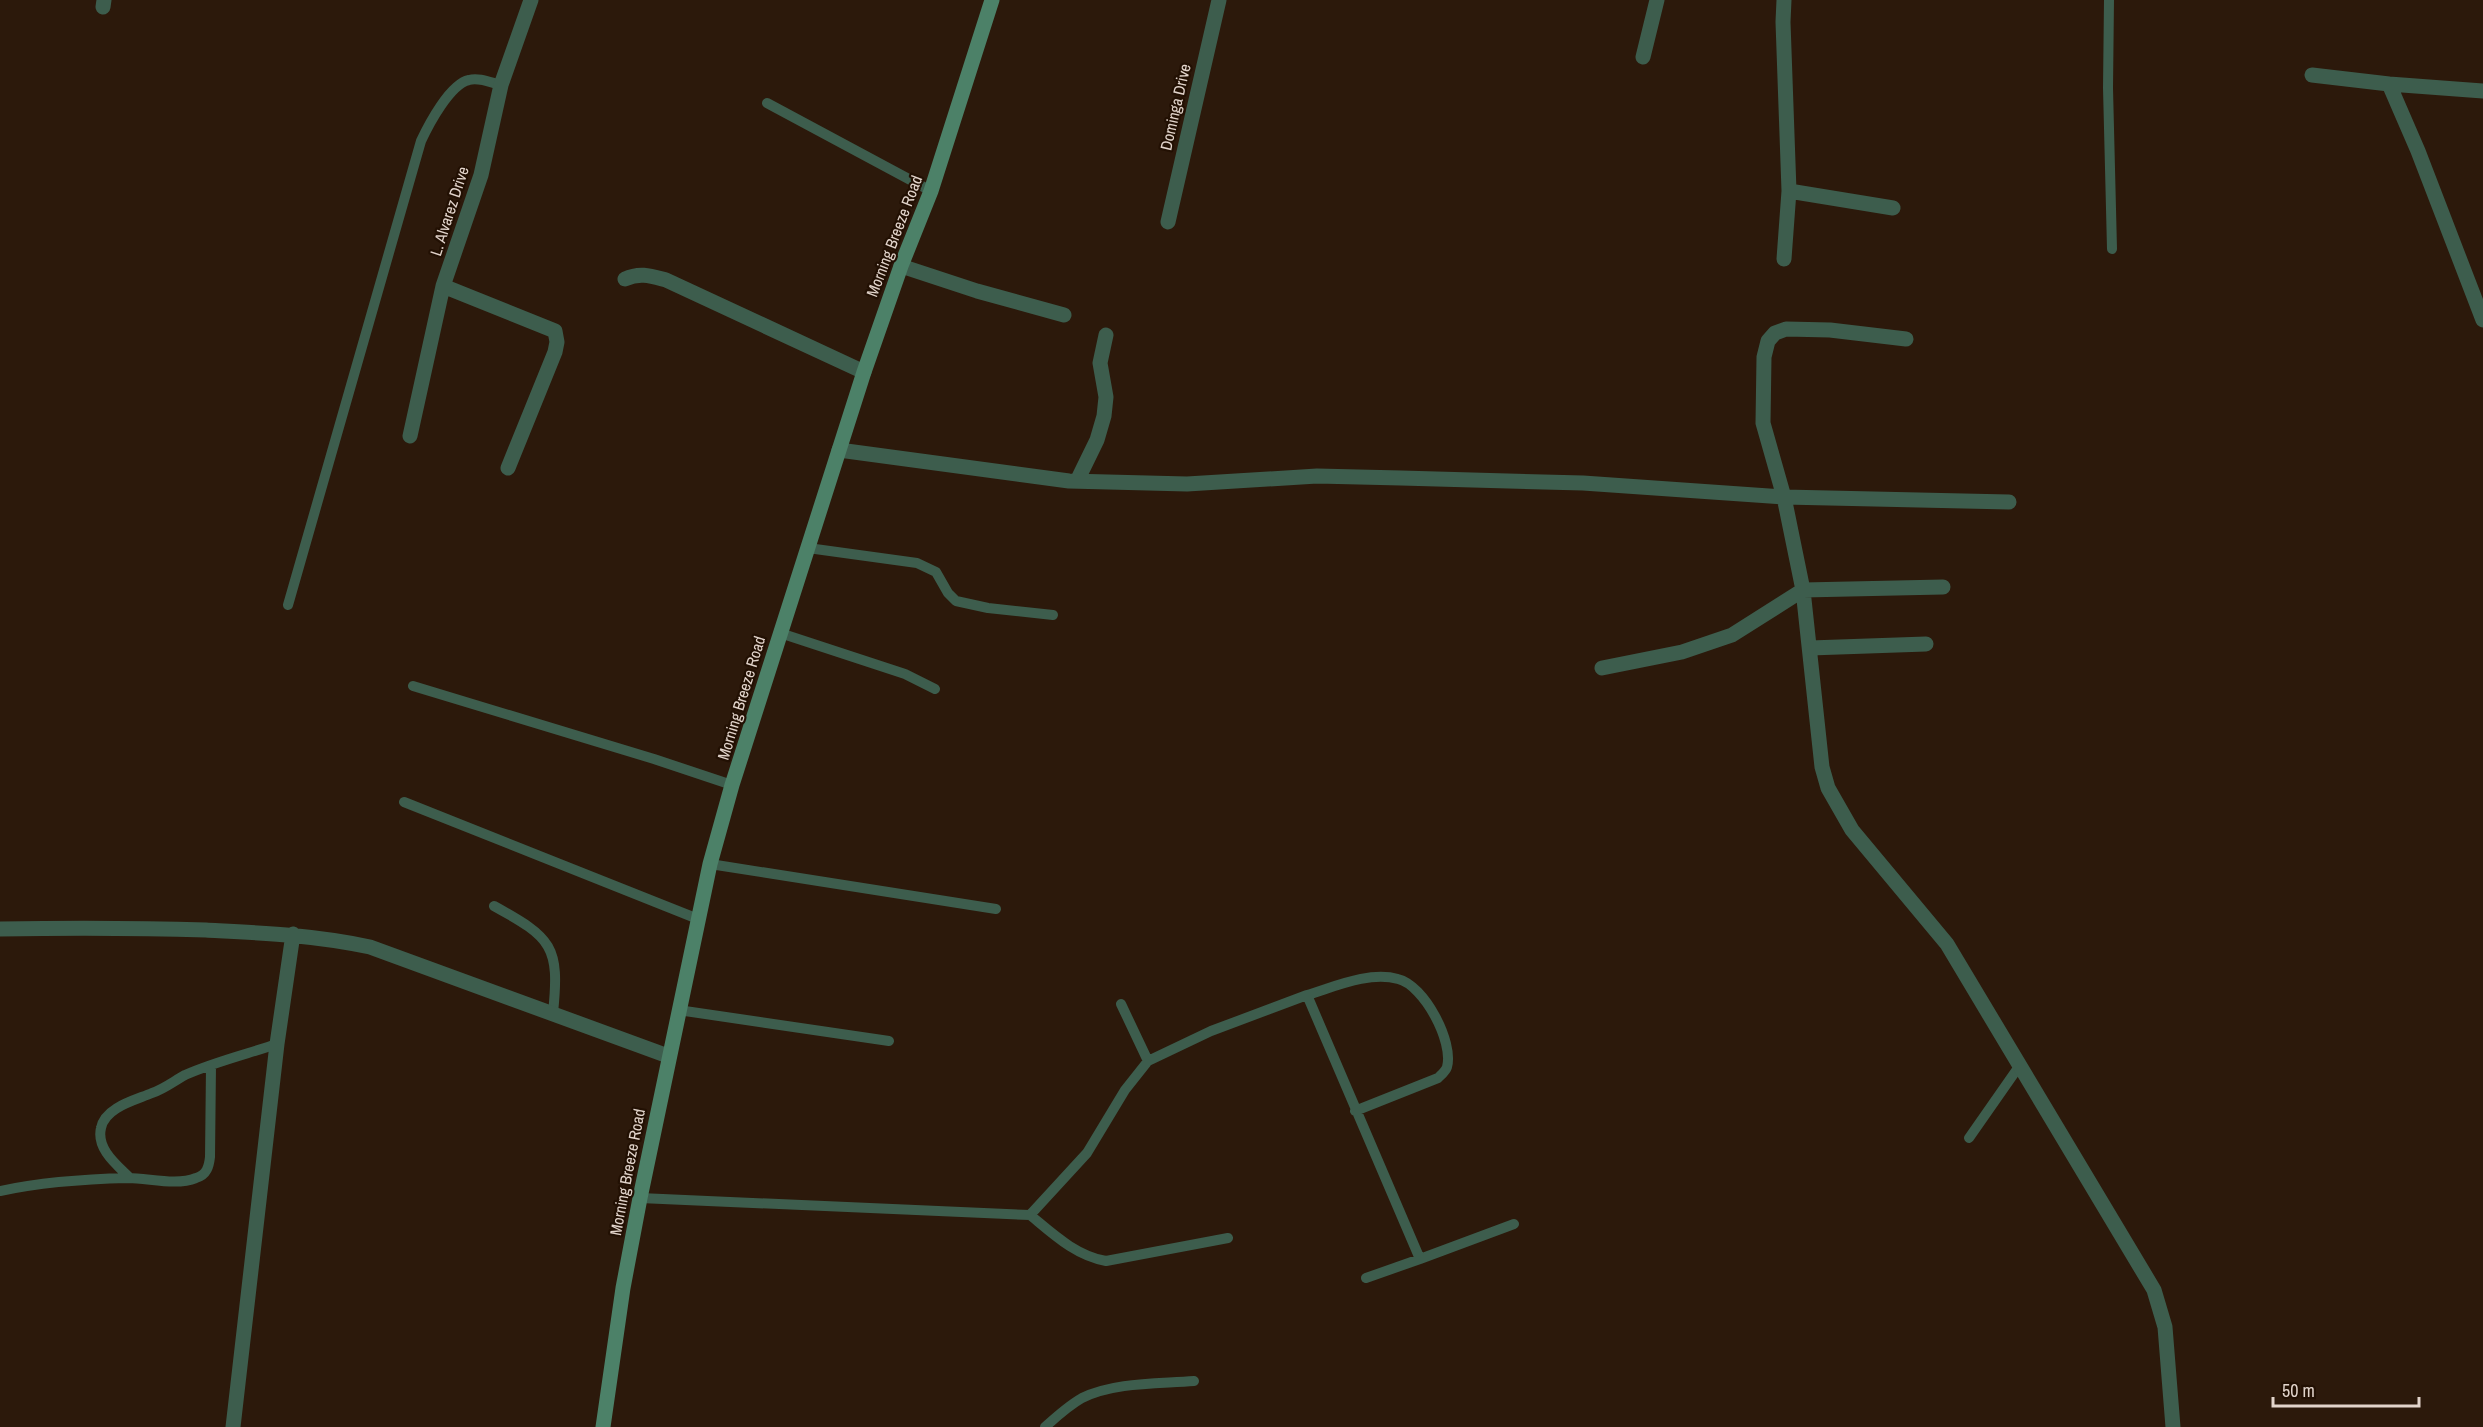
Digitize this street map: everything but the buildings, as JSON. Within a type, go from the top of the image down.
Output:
[{"type":"main road","name":"Morning Breeze Road","points":[[603,1427],[623,1288],[640,1198],[710,864],[732,785],[864,372],[901,266],[931,191],[992,0]]},
{"type":"street","name":"L. Alvarez Drive","points":[[410,436],[443,286],[481,175],[501,85],[531,0]]},
{"type":"street","name":"Dominga Drive","points":[[1168,222],[1219,0]]},
{"type":"street","points":[[1643,57],[1657,0]]},
{"type":"street","points":[[1784,0],[1789,191],[1784,259]]},
{"type":"street","points":[[2312,75],[2483,91]]},
{"type":"street","points":[[2389,84],[2418,151],[2483,320]]},
{"type":"street","points":[[1789,191],[1893,208]]},
{"type":"street","points":[[901,266],[977,291],[1064,315]]},
{"type":"street","points":[[626,279],[637,274],[666,280],[864,372]]},
{"type":"street","points":[[443,286],[555,331],[558,335],[555,352],[508,468]]},
{"type":"street","points":[[1906,339],[1798,328],[1775,333],[1768,341],[1764,357],[1763,423],[1784,497],[1803,590],[1822,767],[1834,802],[1852,830],[1947,944],[2154,1290],[2162,1309],[2165,1327],[2173,1427]]},
{"type":"street","points":[[1077,481],[1097,440],[1104,416],[1106,397],[1100,363],[1106,335]]},
{"type":"street","points":[[839,450],[1077,481],[1187,484],[1317,476],[1583,483],[1784,497],[2009,502]]},
{"type":"street","points":[[1602,668],[1682,652],[1732,634],[1803,590],[1943,587]]},
{"type":"street","points":[[1810,648],[1926,644]]},
{"type":"street","points":[[0,928],[103,927],[293,934],[370,947],[668,1056]]},
{"type":"street","points":[[233,1427],[277,1044],[293,934]]},
{"type":"lane","points":[[2109,0],[2108,88],[2112,249]]},
{"type":"lane","points":[[288,605],[421,141],[439,106],[463,82],[477,79],[501,85]]},
{"type":"lane","points":[[767,103],[931,191]]},
{"type":"lane","points":[[808,548],[917,563],[936,572],[948,593],[956,600],[988,608],[1053,615]]},
{"type":"lane","points":[[780,633],[905,674],[935,689]]},
{"type":"lane","points":[[412,686],[732,785]]},
{"type":"lane","points":[[404,802],[698,919]]},
{"type":"lane","points":[[710,864],[996,909]]},
{"type":"lane","points":[[494,906],[524,922],[548,944],[556,971],[553,1013]]},
{"type":"lane","points":[[1030,1215],[1087,1153],[1125,1090],[1148,1061],[1211,1030],[1307,995],[1371,978],[1398,979],[1410,984],[1420,994],[1440,1028],[1447,1056],[1447,1069],[1438,1078],[1355,1111]]},
{"type":"lane","points":[[1307,995],[1420,1258]]},
{"type":"lane","points":[[1121,1004],[1148,1061]]},
{"type":"lane","points":[[678,1010],[889,1041]]},
{"type":"lane","points":[[130,1178],[108,1155],[102,1142],[100,1127],[106,1118],[127,1103],[211,1065],[277,1044]]},
{"type":"lane","points":[[0,1191],[72,1181],[130,1178],[180,1181],[194,1179],[206,1171],[210,1157],[211,1065]]},
{"type":"lane","points":[[1969,1138],[2020,1065]]},
{"type":"lane","points":[[640,1198],[1030,1215],[1071,1248],[1093,1259],[1106,1261],[1228,1238]]},
{"type":"lane","points":[[1366,1278],[1514,1224]]},
{"type":"lane","points":[[1045,1427],[1064,1410],[1083,1398],[1109,1389],[1194,1381]]}]
